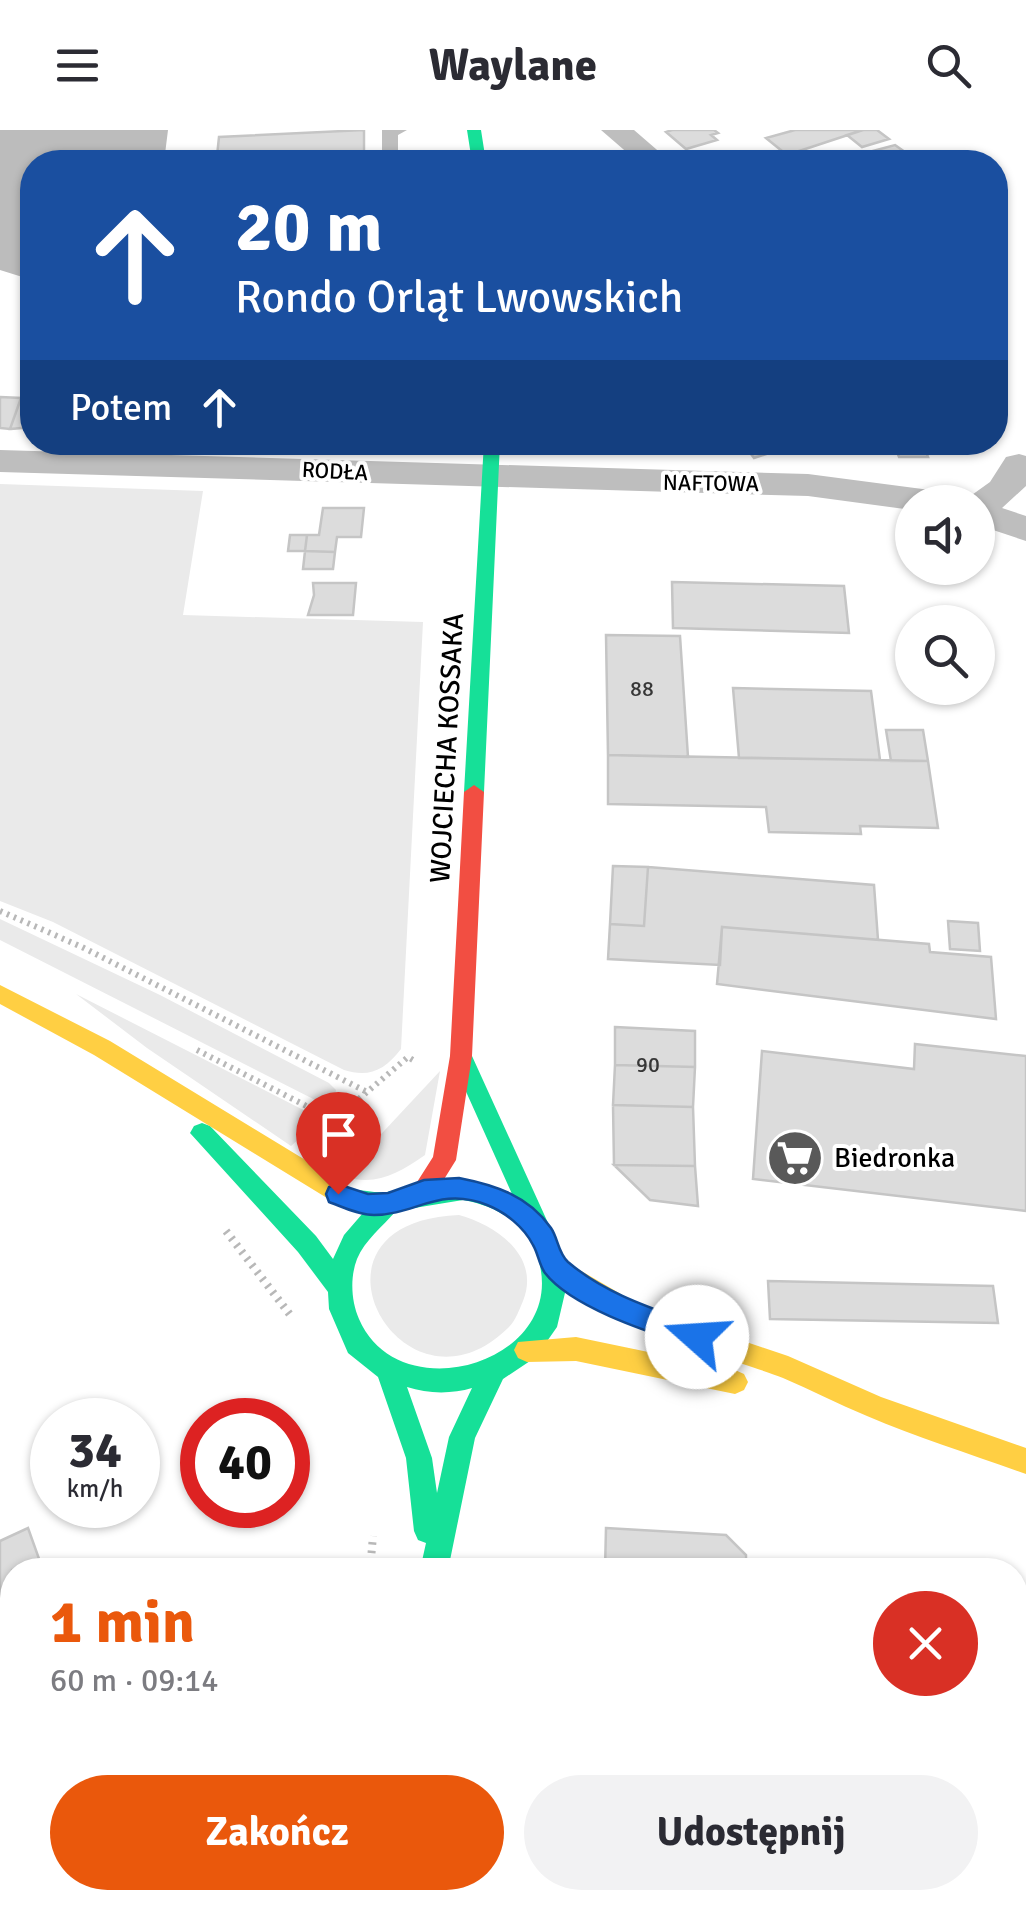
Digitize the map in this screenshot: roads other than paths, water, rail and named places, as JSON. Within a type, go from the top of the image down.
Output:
[{"type":"street","points":[[616,130],[641,150]]},
{"type":"street","name":"RODŁA","points":[[0,461],[491,460]]},
{"type":"street","name":"NAFTOWA","points":[[491,460],[808,484],[895,495]]},
{"type":"street","name":"WOJCIECHA KOSSAKA","points":[[424,1190],[444,1160],[461,1056],[491,460]]},
{"type":"street","points":[[995,497],[1014,480],[1012,460]]},
{"type":"street","points":[[995,517],[1026,529]]},
{"type":"street","points":[[0,994],[102,1048],[164,1090],[338,1194],[368,1205],[388,1204]]},
{"type":"street","name":"WOJCIECHA KOSSAKA","points":[[461,1056],[542,1236]]},
{"type":"street","points":[[164,1090],[307,1244],[336,1284]]},
{"type":"street","points":[[459,1188],[492,1195],[520,1212],[542,1236],[554,1266],[552,1310],[542,1331],[527,1350],[493,1373],[440,1383],[388,1370],[359,1347],[341,1317],[336,1284],[344,1253],[362,1225],[388,1204],[424,1190],[459,1188]]},
{"type":"street","points":[[554,1266],[590,1292],[636,1316],[788,1368],[876,1408],[1026,1461]]},
{"type":"street","points":[[527,1350],[592,1351],[772,1391],[876,1408]]},
{"type":"street","points":[[388,1370],[419,1458],[433,1558]]},
{"type":"street","points":[[436,1558],[462,1437],[493,1373]]},
{"type":"lane","points":[[390,130],[399,130]]},
{"type":"place","name":"Biedronka","points":[[795,1158]]}]
